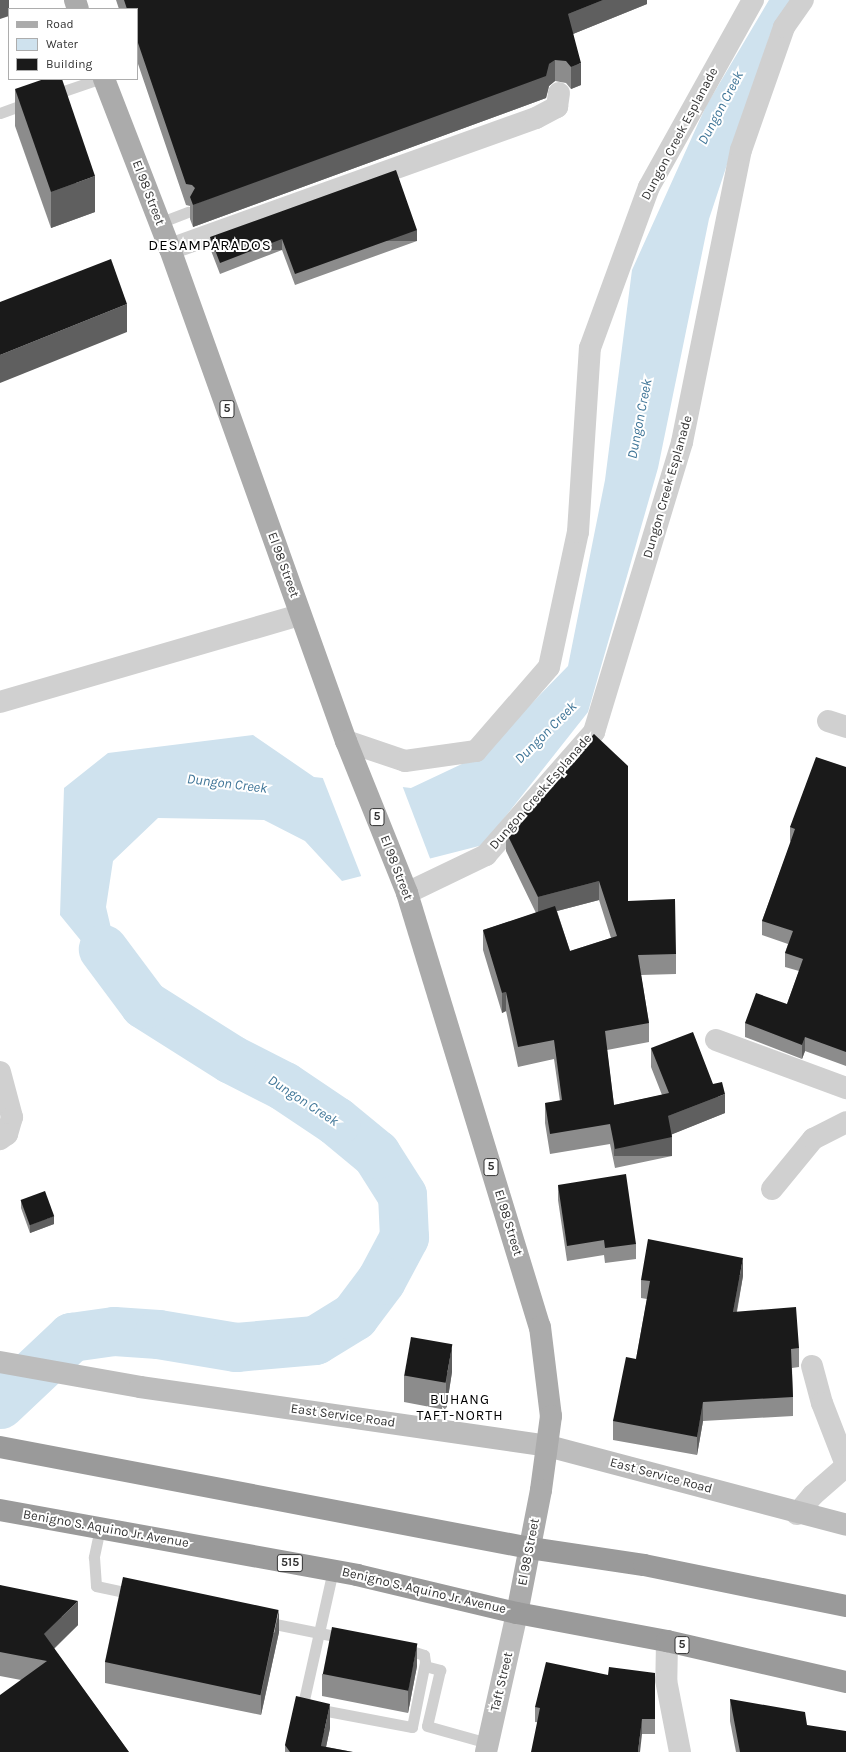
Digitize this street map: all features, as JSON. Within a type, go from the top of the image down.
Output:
[{"type":"highway","points":[[0,1447],[530,1548],[644,1565],[846,1606]]},
{"type":"highway","name":"Benigno S. Aquino Jr. Avenue","points":[[0,1510],[333,1570],[517,1613],[667,1642],[846,1682]]},
{"type":"main road","name":"El 98 Street","points":[[104,80],[170,249],[346,741],[407,893],[540,1327],[551,1416],[548,1446],[517,1613]]},
{"type":"street","name":"Dungon Creek Esplanade","points":[[346,741],[406,761],[476,751],[549,667],[578,532],[590,348],[649,186],[753,0]]},
{"type":"street","name":"Dungon Creek Esplanade","points":[[407,893],[486,855],[594,732],[682,442],[742,150],[784,27],[803,0]]},
{"type":"street","points":[[170,249],[536,118],[558,100]]},
{"type":"street","points":[[0,702],[300,615]]},
{"type":"street","points":[[716,1040],[846,1088]]},
{"type":"street","points":[[0,1072],[12,1117],[7,1134],[0,1138]]},
{"type":"street","points":[[772,1190],[813,1139],[846,1122]]},
{"type":"street","name":"East Service Road","points":[[0,1362],[140,1387],[548,1446],[645,1470],[797,1514],[846,1525]]},
{"type":"street","points":[[797,1514],[813,1495],[846,1466],[822,1403],[812,1366]]},
{"type":"street","name":"Taft Street","points":[[487,1748],[517,1613]]},
{"type":"street","points":[[667,1642],[666,1680],[680,1752]]},
{"type":"lane","points":[[0,112],[96,80]]},
{"type":"lane","points":[[160,223],[188,212]]},
{"type":"lane","points":[[100,1528],[94,1557],[96,1586],[142,1596]]},
{"type":"lane","points":[[333,1570],[304,1700],[306,1707],[412,1727],[425,1666],[424,1654],[394,1646]]},
{"type":"lane","points":[[257,1620],[356,1640]]},
{"type":"lane","points":[[425,1666],[440,1670],[427,1726],[487,1748]]},
{"type":"water","points":[[769,0],[792,0],[770,35],[709,219],[658,468],[588,712],[483,845],[342,881],[305,841],[264,820],[158,818],[113,861],[106,907],[118,958],[144,1004],[91,953],[60,915],[64,788],[108,753],[253,735],[314,777],[411,788],[481,755],[568,666],[605,480],[632,270],[706,106]]},
{"type":"pier","points":[[322,776],[402,785],[431,861],[362,878]]},
{"type":"building","points":[[124,0],[603,0],[568,14],[581,63],[571,67],[566,61],[555,60],[549,64],[546,76],[193,205],[190,197],[195,188],[192,185],[186,184],[138,43],[138,8],[127,8]]},
{"type":"building","points":[[41,80],[62,80],[95,176],[51,192],[15,89]]},
{"type":"building","points":[[396,170],[417,230],[295,274],[282,239],[220,263],[210,237]]},
{"type":"building","points":[[111,259],[127,304],[0,355],[0,302]]},
{"type":"building","points":[[594,734],[628,766],[628,901],[675,899],[676,954],[638,955],[649,1023],[605,1031],[614,1105],[669,1093],[651,1048],[693,1032],[713,1084],[722,1082],[725,1094],[668,1116],[672,1137],[615,1149],[610,1124],[550,1134],[545,1103],[562,1100],[554,1040],[518,1047],[506,992],[502,993],[483,930],[555,906],[570,951],[617,936],[599,881],[538,897],[506,832]]},
{"type":"building","points":[[816,757],[846,767],[846,1052],[805,1037],[802,1045],[745,1023],[756,993],[787,1004],[803,959],[785,953],[793,931],[762,921],[795,829],[790,827]]},
{"type":"building","points":[[626,1174],[636,1244],[605,1248],[604,1240],[567,1246],[558,1185]]},
{"type":"building","points":[[45,1191],[54,1216],[30,1225],[21,1200]]},
{"type":"building","points":[[648,1239],[743,1258],[733,1312],[796,1307],[799,1348],[791,1349],[793,1397],[703,1402],[697,1437],[613,1421],[626,1357],[636,1359],[650,1281],[641,1280]]},
{"type":"building","points":[[411,1337],[452,1344],[446,1383],[404,1375]]},
{"type":"building","points":[[123,1577],[279,1610],[260,1695],[105,1662]]},
{"type":"building","points":[[0,1585],[78,1601],[44,1634],[129,1752],[0,1752],[0,1695],[47,1661],[0,1652]]},
{"type":"building","points":[[332,1627],[417,1644],[408,1691],[323,1674]]},
{"type":"building","points":[[546,1662],[608,1675],[609,1667],[655,1673],[655,1719],[642,1719],[638,1752],[531,1752],[540,1708],[535,1707]]},
{"type":"building","points":[[296,1696],[330,1704],[321,1746],[353,1752],[290,1752],[285,1745]]},
{"type":"building","points":[[730,1699],[805,1712],[807,1725],[846,1731],[846,1752],[740,1752]]},
{"type":"waterway","name":"Dungon Creek","points":[[0,1404],[71,1337],[114,1331],[158,1334],[236,1347],[315,1340],[354,1316],[381,1280],[404,1237],[402,1195],[376,1154],[336,1121],[284,1086],[231,1059],[144,1004],[103,949]]},
{"type":"district","name":"DESAMPARADOS","points":[[210,246]]},
{"type":"district","name":"BUHANG TAFT-NORTH","points":[[460,1408]]}]
